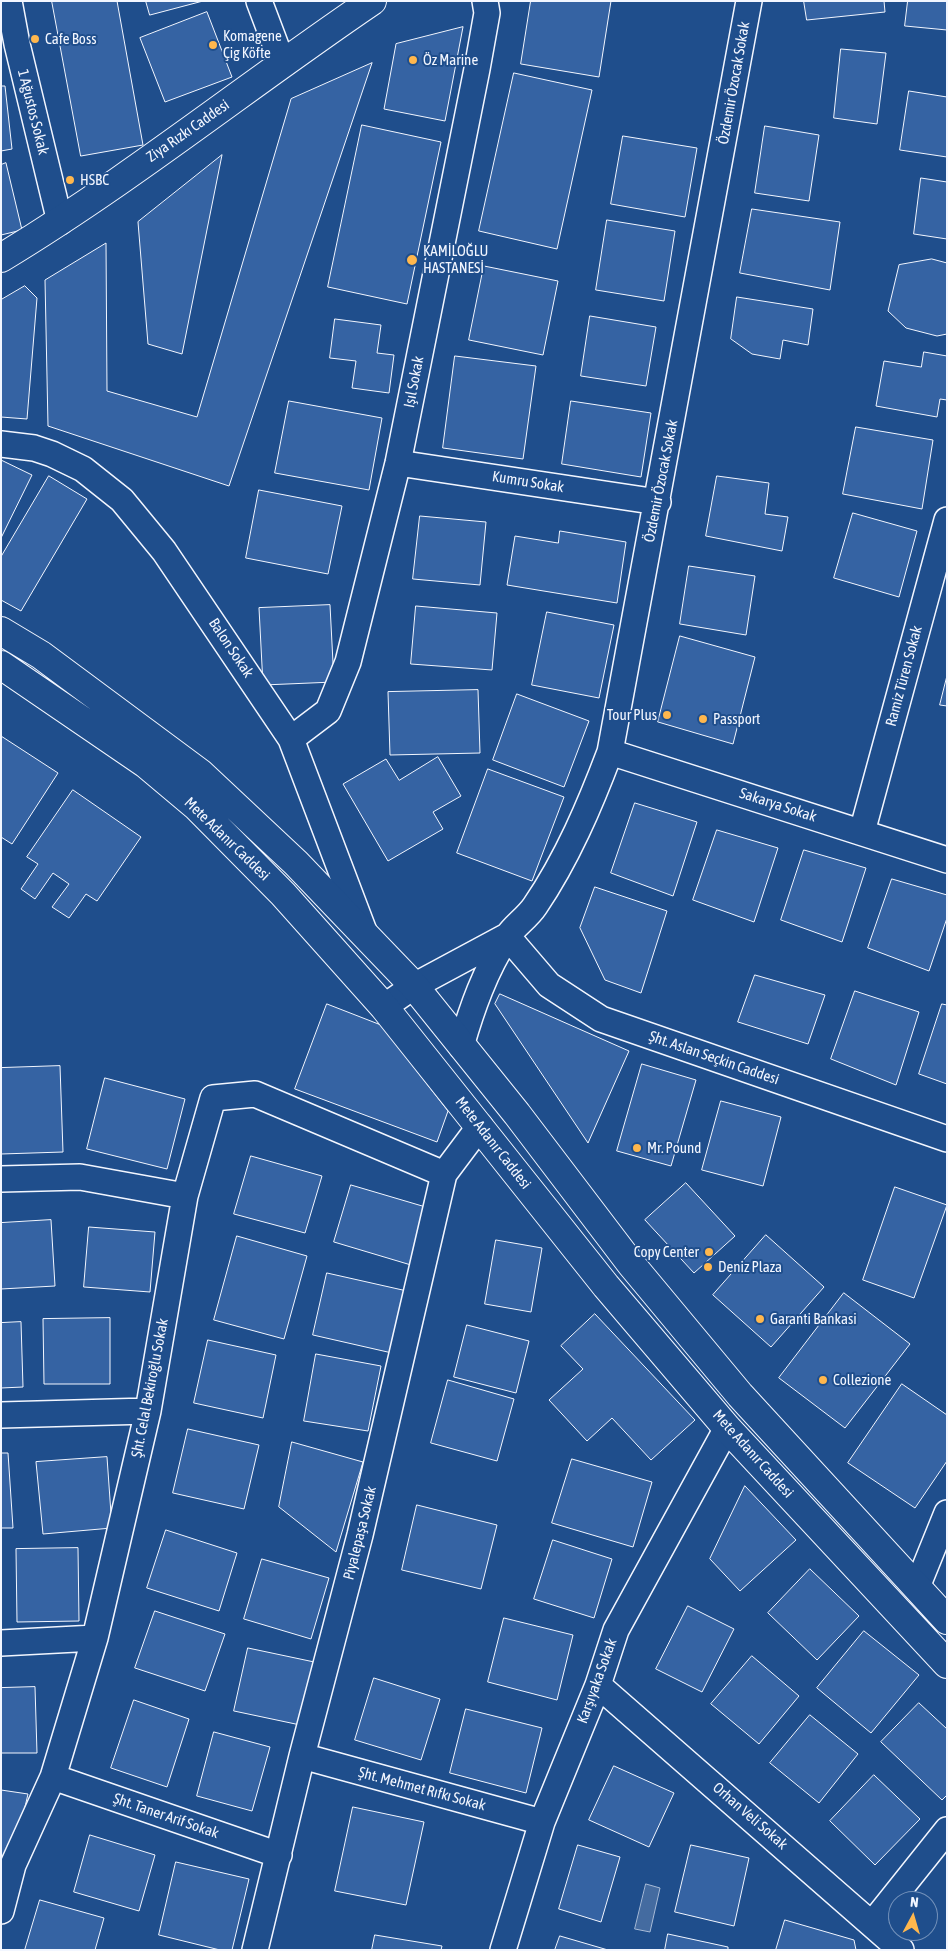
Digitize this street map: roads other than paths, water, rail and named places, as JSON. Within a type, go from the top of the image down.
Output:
[{"type":"main road","name":"Ziya Rızkı Caddesi","points":[[1,258],[60,222],[282,62],[372,1]]},
{"type":"main road","name":"Mete Adanır Caddesi","points":[[1,631],[41,655],[200,773],[296,863],[414,986],[517,1114],[631,1264],[734,1388],[947,1620]]},
{"type":"main road","name":"Mete Adanır Caddesi","points":[[1,665],[146,764],[196,806],[284,894],[384,1007],[606,1286],[727,1428],[947,1664]]},
{"type":"street","name":"1 Ağustos Sokak","points":[[9,1],[9,44],[60,222]]},
{"type":"street","points":[[259,1],[282,62]]},
{"type":"street","name":"Işıl Sokak","points":[[292,739],[328,712],[348,662],[398,463],[477,69],[487,13],[485,1]]},
{"type":"street","name":"Özdemir Özocak Sokak","points":[[461,1046],[476,997],[507,936],[534,907],[560,864],[589,807],[610,752],[658,502],[749,1]]},
{"type":"street","name":"Balon Sokak","points":[[1,444],[34,448],[52,454],[83,469],[122,500],[164,551],[292,739],[365,935]]},
{"type":"street","name":"Kumru Sokak","points":[[398,463],[658,502]]},
{"type":"street","name":"Ramiz Türen Sokak","points":[[862,832],[947,520]]},
{"type":"street","name":"Sakarya Sokak","points":[[610,752],[947,860]]},
{"type":"street","name":"Özdemir Özocak Sokak","points":[[384,1007],[414,986],[507,936]]},
{"type":"street","name":"Şht. Aslan Seçkin Caddesi","points":[[507,936],[549,985],[601,1019],[947,1139]]},
{"type":"street","name":"Şht. Celal Bekiroğlu Sokak","points":[[1,1911],[7,1865],[52,1776],[95,1638],[148,1411],[185,1196],[213,1098],[255,1094],[444,1174]]},
{"type":"street","name":"Piyalepaşa Sokak","points":[[255,1950],[302,1756],[360,1535],[444,1174],[480,1126]]},
{"type":"street","points":[[1,1179],[80,1177],[185,1196]]},
{"type":"street","points":[[1,1414],[148,1411]]},
{"type":"street","name":"Karşıyaka Sokak","points":[[504,1950],[542,1822],[598,1684],[616,1630],[727,1428]]},
{"type":"street","points":[[917,1587],[947,1513]]},
{"type":"street","points":[[1,1643],[95,1638]]},
{"type":"street","name":"Orhan Veli Sokak","points":[[598,1684],[901,1950]]},
{"type":"street","name":"Şht. Mehmet Rıfkı Sokak","points":[[302,1756],[542,1822]]},
{"type":"street","name":"Şht. Taner Arif Sokak","points":[[52,1776],[279,1855]]},
{"type":"street","points":[[872,1924],[947,1830]]},
{"type":"water","points":[[646,1884],[660,1888],[650,1932],[635,1929]]},
{"type":"place","name":"Cafe Boss","points":[[35,39]]},
{"type":"place","name":"Komagene Çig Köfte","points":[[213,45]]},
{"type":"place","name":"Öz Marine","points":[[413,60]]},
{"type":"place","name":"HSBC","points":[[70,180]]},
{"type":"place","name":"KAMİLOĞLU HASTANESİ","points":[[412,260]]},
{"type":"place","name":"Tour Plus","points":[[667,715]]},
{"type":"place","name":"Passport","points":[[703,719]]},
{"type":"place","name":"Mr. Pound","points":[[637,1148]]},
{"type":"place","name":"Copy Center","points":[[709,1252]]},
{"type":"place","name":"Deniz Plaza","points":[[708,1267]]},
{"type":"place","name":"Garanti Bankasi","points":[[760,1319]]},
{"type":"place","name":"Collezione","points":[[823,1380]]}]
